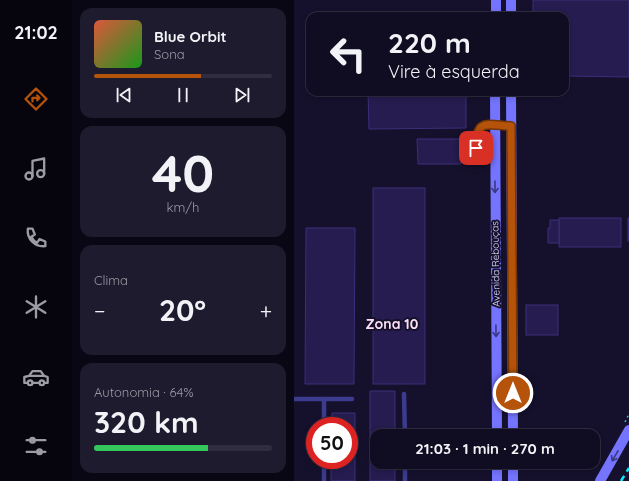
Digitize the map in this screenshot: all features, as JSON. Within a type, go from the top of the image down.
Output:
[{"type":"main road","points":[[496,0],[496,12]]},
{"type":"main road","points":[[511,0],[511,12]]},
{"type":"main road","name":"Avenida Rebouças","points":[[495,96],[497,429]]},
{"type":"main road","name":"Avenida Rebouças","points":[[511,96],[513,429]]},
{"type":"main road","points":[[495,209],[512,209]]},
{"type":"main road","points":[[496,379],[513,379]]},
{"type":"main road","points":[[600,481],[629,430]]},
{"type":"main road","points":[[497,469],[497,481]]},
{"type":"main road","points":[[513,469],[513,481]]},
{"type":"lane","points":[[476,161],[478,129],[481,126],[511,126]]},
{"type":"lane","points":[[404,394],[405,429]]},
{"type":"lane","points":[[294,399],[352,399]]},
{"type":"lane","points":[[324,399],[324,417]]},
{"type":"lane","points":[[324,469],[324,481]]},
{"type":"lane","points":[[405,469],[405,481]]},
{"type":"building","points":[[533,0],[629,0],[629,77],[569,76],[569,12],[533,12]]},
{"type":"building","points":[[368,96],[466,96],[466,128],[369,129]]},
{"type":"building","points":[[417,139],[460,139],[461,164],[418,164]]},
{"type":"building","points":[[373,188],[425,188],[425,384],[373,384]]},
{"type":"building","points":[[559,218],[621,218],[621,247],[559,247]]},
{"type":"building","points":[[629,218],[629,241],[628,241]]},
{"type":"building","points":[[550,220],[559,220],[559,243],[548,243],[548,228],[550,228]]},
{"type":"building","points":[[306,228],[355,228],[354,384],[305,384]]},
{"type":"building","points":[[526,305],[558,305],[558,335],[526,335]]},
{"type":"building","points":[[370,391],[395,391],[395,429],[370,429]]},
{"type":"building","points":[[332,413],[355,413],[355,417],[332,417]]},
{"type":"building","points":[[331,469],[355,469],[355,481],[331,481]]},
{"type":"building","points":[[370,469],[395,469],[395,481],[370,481]]},
{"type":"railway","points":[[621,481],[629,468]]},
{"type":"district","name":"Zona 10","points":[[392,324]]},
{"type":"route","points":[[476,148],[476,135],[481,126],[511,126],[513,393]]}]
